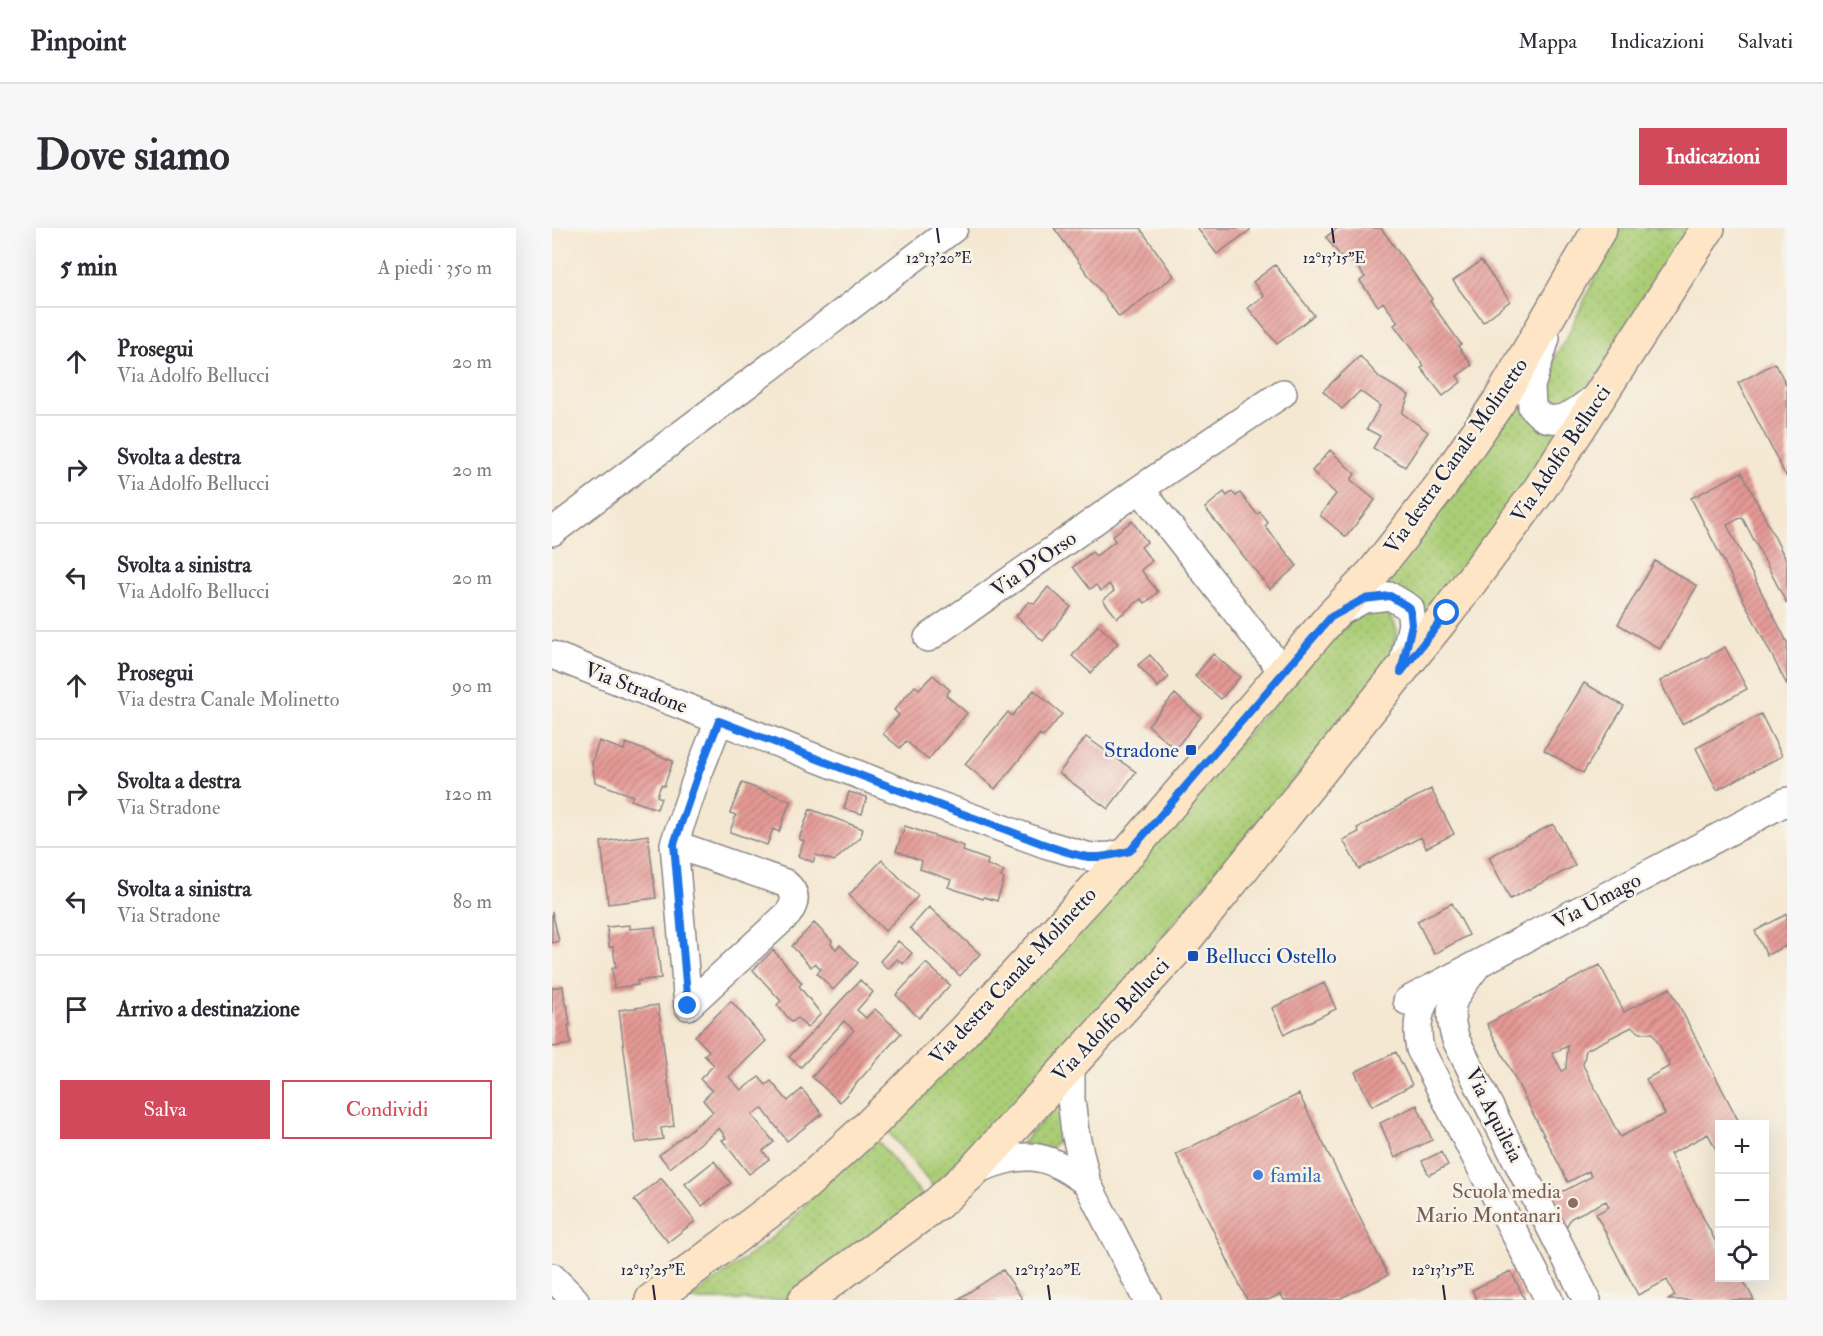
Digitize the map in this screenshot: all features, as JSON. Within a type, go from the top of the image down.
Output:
[{"type":"street","name":"Via destra Canale Molinetto","points":[[652,1300],[804,1185],[871,1124],[962,1033],[1130,851],[1331,617],[1374,572],[1440,487],[1500,400],[1600,228]]},
{"type":"street","name":"Via Adolfo Bellucci","points":[[805,1300],[938,1203],[972,1172],[1184,941],[1401,672],[1539,490],[1708,228]]},
{"type":"street","points":[[552,532],[953,229]]},
{"type":"street","points":[[1558,303],[1531,386],[1532,407],[1544,418],[1560,418],[1572,415],[1605,390]]},
{"type":"street","name":"Via D'Orso","points":[[928,639],[1140,489],[1283,393]]},
{"type":"street","points":[[1140,489],[1284,673]]},
{"type":"street","name":"Via Adolfo Bellucci","points":[[1331,617],[1364,599],[1390,596],[1410,608],[1412,624],[1401,672]]},
{"type":"street","name":"Via Stradone","points":[[552,655],[916,797],[1079,855],[1101,857],[1130,851]]},
{"type":"street","points":[[674,844],[785,883],[796,896],[794,905],[788,914],[688,1006],[674,844],[719,721]]},
{"type":"street","name":"Via Umago","points":[[1407,1000],[1787,801]]},
{"type":"street","name":"Via Aquileia","points":[[1479,963],[1452,1004],[1450,1019],[1456,1040],[1587,1300]]},
{"type":"street","name":"Via Aquileia","points":[[1432,988],[1422,1004],[1418,1018],[1416,1034],[1420,1049],[1550,1300]]},
{"type":"street","points":[[1071,1063],[1071,1099],[1075,1132],[1088,1183],[1147,1300]]},
{"type":"street","points":[[972,1172],[1002,1160],[1025,1156],[1044,1158],[1088,1183]]},
{"type":"street","points":[[670,1300],[769,1220],[804,1185]]},
{"type":"street","points":[[552,1278],[556,1300]]},
{"type":"street","points":[[552,1278],[575,1300]]},
{"type":"green space","points":[[1618,228],[1688,228],[1624,339],[1596,377],[1570,404],[1555,402],[1543,393],[1544,377],[1568,335]]},
{"type":"green space","points":[[1524,387],[1566,429],[1420,628],[1379,588]]},
{"type":"green space","points":[[1380,610],[1392,618],[1397,631],[1387,665],[1364,698],[1218,869],[1112,999],[1009,1113],[934,1188],[887,1130],[1353,617],[1365,611]]},
{"type":"green space","points":[[1060,1100],[1062,1136],[1050,1149],[1021,1145]]},
{"type":"green space","points":[[876,1139],[923,1196],[872,1237],[786,1300],[688,1300],[788,1225],[828,1177]]},
{"type":"building","points":[[1054,228],[1140,228],[1174,276],[1119,317]]},
{"type":"building","points":[[1197,228],[1249,228],[1250,230],[1217,254]]},
{"type":"building","points":[[1338,228],[1381,228],[1461,344],[1458,346],[1472,365],[1457,376],[1461,382],[1443,396],[1421,368],[1424,366],[1394,325],[1398,322],[1383,302],[1378,306],[1360,281],[1365,277],[1350,257],[1344,261],[1326,237]]},
{"type":"building","points":[[1481,261],[1510,301],[1483,322],[1453,281]]},
{"type":"building","points":[[1275,265],[1314,315],[1277,344],[1248,308],[1264,296],[1253,282]]},
{"type":"building","points":[[1360,356],[1380,378],[1409,395],[1402,413],[1428,432],[1405,467],[1373,448],[1380,436],[1367,429],[1380,406],[1360,391],[1342,409],[1323,391]]},
{"type":"building","points":[[1775,363],[1787,386],[1787,478],[1738,383]]},
{"type":"building","points":[[1330,450],[1355,474],[1351,480],[1375,500],[1346,537],[1320,515],[1336,494],[1312,471]]},
{"type":"building","points":[[1742,472],[1787,562],[1787,604],[1742,517],[1727,525],[1787,642],[1787,685],[1691,498]]},
{"type":"building","points":[[1224,492],[1227,496],[1232,492],[1236,496],[1240,493],[1257,514],[1260,512],[1268,523],[1265,526],[1297,566],[1270,589],[1205,508]]},
{"type":"building","points":[[1132,521],[1147,542],[1141,547],[1152,561],[1141,570],[1158,592],[1145,603],[1141,599],[1117,618],[1103,600],[1114,591],[1109,584],[1101,591],[1096,585],[1090,589],[1073,567],[1092,552],[1096,556],[1115,541],[1112,536]]},
{"type":"building","points":[[1655,561],[1697,586],[1660,649],[1618,624]]},
{"type":"building","points":[[1048,587],[1071,607],[1043,641],[1016,616],[1028,602],[1035,603]]},
{"type":"building","points":[[1098,625],[1118,643],[1091,673],[1072,656]]},
{"type":"building","points":[[1725,647],[1747,689],[1682,724],[1660,681]]},
{"type":"building","points":[[1213,654],[1240,677],[1221,699],[1195,676]]},
{"type":"building","points":[[1150,655],[1169,677],[1158,687],[1138,665]]},
{"type":"building","points":[[933,675],[950,690],[946,695],[967,713],[928,760],[906,741],[900,748],[883,734],[899,715],[894,710],[915,686],[919,689]]},
{"type":"building","points":[[1584,683],[1624,706],[1583,773],[1544,750]]},
{"type":"building","points":[[1034,690],[1062,714],[1043,737],[1040,734],[995,789],[965,764],[1008,712],[1012,716]]},
{"type":"building","points":[[1175,694],[1201,717],[1175,749],[1148,725]]},
{"type":"building","points":[[1761,714],[1782,756],[1717,790],[1696,748]]},
{"type":"building","points":[[1086,737],[1136,772],[1108,809],[1059,773]]},
{"type":"building","points":[[599,741],[624,750],[626,743],[673,761],[664,786],[661,785],[657,796],[661,798],[657,809],[631,800],[633,796],[595,782],[592,762]]},
{"type":"building","points":[[742,783],[790,801],[779,832],[773,829],[767,845],[730,832],[736,815],[730,813]]},
{"type":"building","points":[[1431,789],[1454,834],[1426,848],[1421,837],[1359,869],[1343,840],[1359,832],[1357,828]]},
{"type":"building","points":[[849,792],[867,797],[862,814],[844,809]]},
{"type":"building","points":[[810,809],[863,829],[860,838],[834,861],[816,855],[813,862],[798,856],[804,841],[799,839]]},
{"type":"building","points":[[1553,824],[1575,866],[1510,899],[1489,857]]},
{"type":"building","points":[[905,826],[964,846],[963,851],[988,860],[987,865],[1004,871],[1001,877],[1004,879],[997,901],[984,897],[983,899],[948,887],[951,880],[920,869],[922,861],[896,851]]},
{"type":"building","points":[[648,835],[656,898],[608,904],[601,842]]},
{"type":"building","points":[[882,860],[918,896],[885,931],[849,895]]},
{"type":"building","points":[[1452,903],[1469,935],[1434,954],[1417,921]]},
{"type":"building","points":[[929,907],[980,954],[960,976],[910,928]]},
{"type":"building","points":[[552,911],[559,941],[552,943]]},
{"type":"building","points":[[1787,914],[1787,949],[1785,946],[1767,955],[1755,931]]},
{"type":"building","points":[[814,923],[832,941],[831,944],[836,949],[840,945],[858,963],[833,990],[817,973],[821,969],[815,963],[811,967],[792,946]]},
{"type":"building","points":[[630,925],[630,929],[655,927],[661,978],[637,981],[638,985],[614,988],[612,968],[616,968],[613,947],[609,947],[607,927]]},
{"type":"building","points":[[898,941],[912,953],[903,964],[897,959],[888,969],[880,961]]},
{"type":"building","points":[[773,950],[802,983],[799,986],[821,1014],[807,1028],[798,1018],[792,1022],[777,1005],[781,1001],[753,970]]},
{"type":"building","points":[[926,963],[950,985],[919,1018],[896,995]]},
{"type":"building","points":[[1600,965],[1624,1012],[1670,988],[1738,1120],[1715,1120],[1715,1147],[1708,1134],[1670,1154],[1715,1240],[1715,1282],[1744,1282],[1754,1300],[1668,1300],[1675,1296],[1667,1280],[1638,1295],[1596,1214],[1609,1207],[1606,1201],[1571,1218],[1563,1233],[1543,1187],[1564,1191],[1591,1177],[1589,1171],[1568,1182],[1487,1024]],"holes":[[[1632,1027],[1640,1033],[1653,1033],[1670,1066],[1646,1079],[1665,1114],[1620,1137],[1583,1065],[1586,1050]],[[1568,1046],[1566,1068],[1562,1071],[1552,1053]]]},
{"type":"building","points":[[860,980],[873,992],[857,1010],[866,1018],[875,1009],[901,1033],[840,1102],[812,1077],[854,1030],[844,1021],[801,1067],[789,1057]]},
{"type":"building","points":[[1324,983],[1336,1009],[1285,1034],[1272,1008]]},
{"type":"building","points":[[563,986],[571,1044],[552,1047],[552,988]]},
{"type":"building","points":[[731,1001],[766,1041],[729,1077],[741,1090],[759,1077],[766,1085],[771,1081],[788,1101],[802,1089],[822,1114],[787,1141],[762,1108],[752,1115],[774,1142],[763,1151],[769,1159],[749,1174],[722,1140],[726,1138],[719,1128],[670,1168],[659,1155],[713,1112],[703,1100],[712,1091],[700,1079],[714,1065],[704,1055],[709,1051],[695,1036]]},
{"type":"building","points":[[658,1005],[674,1126],[661,1128],[663,1139],[636,1143],[619,1010]]},
{"type":"building","points":[[1396,1052],[1412,1085],[1372,1106],[1355,1072]]},
{"type":"building","points":[[1299,1094],[1388,1275],[1337,1300],[1284,1300],[1281,1294],[1268,1300],[1247,1300],[1176,1154]]},
{"type":"building","points":[[1417,1105],[1432,1140],[1395,1158],[1380,1123]]},
{"type":"building","points":[[1441,1152],[1448,1165],[1429,1175],[1422,1161]]},
{"type":"building","points":[[714,1161],[731,1183],[702,1206],[685,1184]]},
{"type":"building","points":[[661,1178],[695,1221],[668,1242],[634,1200]]},
{"type":"building","points":[[1003,1270],[1023,1300],[957,1300]]},
{"type":"building","points":[[1511,1271],[1525,1300],[1477,1300],[1472,1290]]},
{"type":"place","name":"Stradone","points":[[1191,750]]},
{"type":"place","name":"Bellucci Ostello","points":[[1193,956]]},
{"type":"place","name":"famila","points":[[1258,1175]]},
{"type":"place","name":"Scuola media Mario Montanari","points":[[1573,1203]]},
{"type":"route","points":[[688,1006],[674,844],[719,721],[1046,844],[1090,857],[1112,856],[1130,851],[1331,617],[1364,599],[1390,596],[1410,608],[1412,624],[1401,672],[1447,613]]}]
